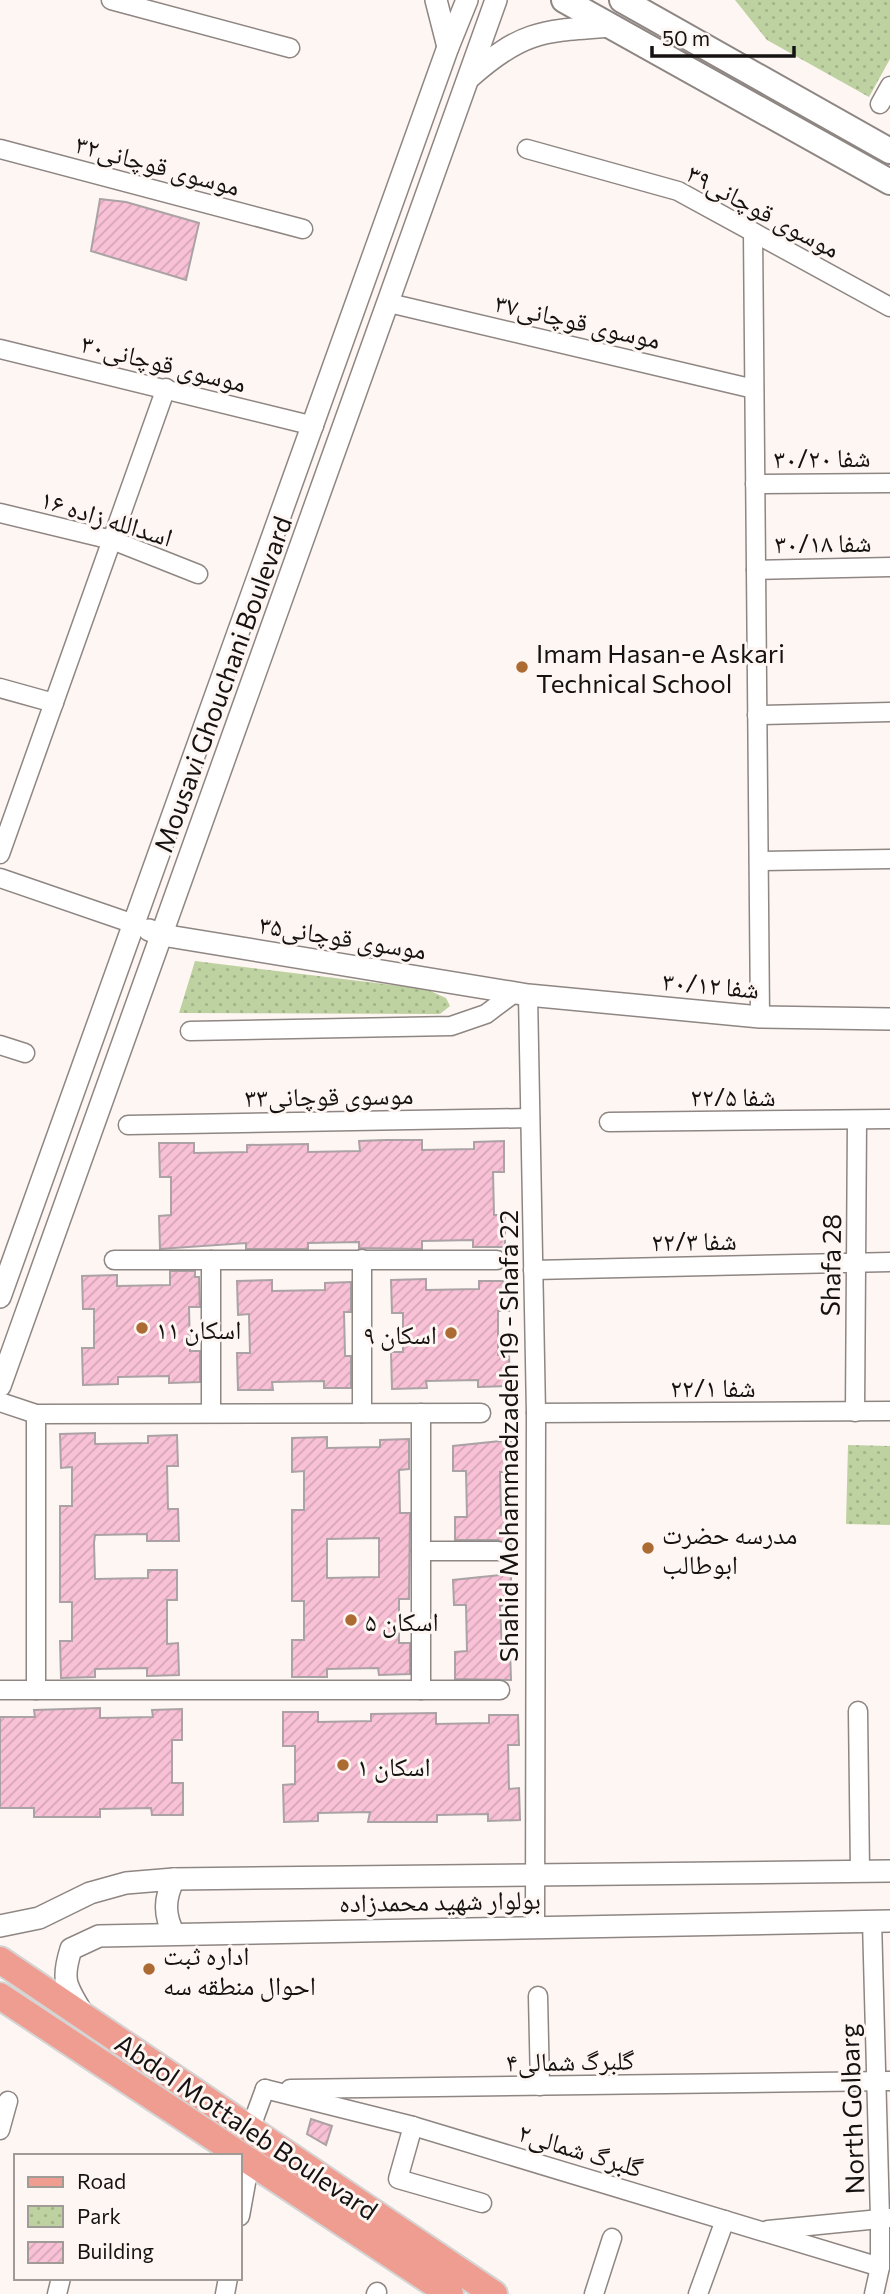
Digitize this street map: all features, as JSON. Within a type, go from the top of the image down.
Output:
[{"type":"main road","points":[[564,0],[890,182]]},
{"type":"main road","points":[[622,0],[890,151]]},
{"type":"main road","name":"Abdol Mottaleb Boulevard","points":[[0,1960],[251,2127],[494,2294]]},
{"type":"main road","name":"Abdol Mottaleb Boulevard","points":[[0,1996],[239,2154]]},
{"type":"main road","name":"Abdol Mottaleb Boulevard","points":[[242,2156],[450,2294]]},
{"type":"street","points":[[111,0],[290,48]]},
{"type":"street","points":[[436,0],[448,47]]},
{"type":"street","name":"Mousavi Ghouchani Boulevard","points":[[0,1297],[467,0]]},
{"type":"street","name":"Mousavi Ghouchani Boulevard","points":[[0,1386],[496,0]]},
{"type":"street","points":[[469,78],[499,52],[528,36],[560,30],[612,26]]},
{"type":"street","points":[[880,104],[890,86]]},
{"type":"street","name":"موسوی قوچانی۳۲","points":[[0,149],[303,229]]},
{"type":"street","name":"موسوی قوچانی۳۹","points":[[527,149],[678,191],[890,307]]},
{"type":"street","points":[[753,232],[760,1017]]},
{"type":"street","name":"موسوی قوچانی۳۷","points":[[389,303],[754,389]]},
{"type":"street","name":"موسوی قوچانی۳۰","points":[[0,349],[314,426]]},
{"type":"street","points":[[0,854],[166,388]]},
{"type":"street","name":"شفا ۳۰/۲۰","points":[[755,484],[890,483]]},
{"type":"street","name":"اسدالله زاده ۱۶","points":[[0,513],[112,540],[198,574]]},
{"type":"street","name":"شفا ۳۰/۱۸","points":[[756,570],[890,567]]},
{"type":"street","points":[[0,688],[54,703]]},
{"type":"street","points":[[757,715],[890,712]]},
{"type":"street","points":[[759,861],[890,859]]},
{"type":"street","points":[[0,878],[134,924]]},
{"type":"street","name":"موسوی قوچانی۳۵","points":[[134,924],[162,935],[521,994]]},
{"type":"street","points":[[190,1031],[451,1026],[486,1014],[521,994]]},
{"type":"street","name":"شفا ۳۰/۱۲","points":[[521,994],[760,1017],[890,1019]]},
{"type":"street","name":"Shahid Mohammadzadeh 19 - Shafa 22","points":[[521,994],[530,1118],[536,1413],[535,1925]]},
{"type":"street","points":[[0,1045],[25,1053]]},
{"type":"street","name":"موسوی قوچانی۳۳","points":[[128,1125],[530,1118]]},
{"type":"street","name":"شفا ۲۲/۵","points":[[609,1122],[890,1119]]},
{"type":"street","name":"Shafa 28","points":[[855,1412],[858,1120]]},
{"type":"street","points":[[362,1259],[362,1413]]},
{"type":"street","points":[[114,1260],[497,1260]]},
{"type":"street","points":[[211,1260],[211,1413]]},
{"type":"street","name":"شفا ۲۲/۳","points":[[533,1270],[890,1262]]},
{"type":"street","points":[[0,1402],[36,1414],[481,1413]]},
{"type":"street","name":"۲۲/۱ شفا","points":[[536,1413],[890,1411]]},
{"type":"street","points":[[421,1413],[421,1690]]},
{"type":"street","points":[[36,1414],[36,1690]]},
{"type":"street","points":[[421,1550],[498,1550]]},
{"type":"street","points":[[0,1690],[500,1690]]},
{"type":"street","points":[[858,1711],[860,1871]]},
{"type":"street","name":"بولوار شهید محمدزاده","points":[[0,1926],[39,1918],[90,1893],[126,1884],[174,1879],[890,1871]]},
{"type":"street","points":[[174,1879],[166,1901],[166,1913],[174,1934]]},
{"type":"street","name":"بولوار شهید محمدزاده","points":[[86,2018],[67,1987],[64,1972],[71,1949],[99,1936],[535,1925],[881,1921]]},
{"type":"street","name":"North Golbarg","points":[[874,2294],[885,2218],[881,1921]]},
{"type":"street","points":[[538,1996],[540,2086]]},
{"type":"street","name":"گلبرگ شمالی۴","points":[[265,2090],[883,2082]]},
{"type":"street","points":[[251,2127],[265,2090]]},
{"type":"street","name":"گلبرگ شمالی۲","points":[[265,2090],[413,2126],[880,2267]]},
{"type":"street","points":[[0,2130],[8,2101]]},
{"type":"street","points":[[413,2126],[398,2179],[482,2203]]},
{"type":"street","points":[[242,2205],[250,2161]]},
{"type":"street","points":[[762,2231],[885,2218]]},
{"type":"street","points":[[698,2294],[725,2220]]},
{"type":"street","points":[[594,2294],[612,2238]]},
{"type":"green space","points":[[735,0],[890,0],[890,59],[869,97],[767,40]]},
{"type":"green space","points":[[195,961],[426,989],[446,998],[450,1006],[440,1014],[179,1013]]},
{"type":"green space","points":[[848,1445],[890,1446],[890,1525],[846,1524]]},
{"type":"building","points":[[100,199],[126,202],[199,223],[186,280],[91,251]]},
{"type":"building","points":[[422,1140],[422,1150],[474,1149],[474,1142],[504,1141],[504,1172],[493,1172],[494,1215],[505,1215],[505,1247],[473,1247],[473,1240],[422,1241],[422,1249],[359,1248],[359,1242],[308,1243],[308,1249],[246,1249],[246,1243],[160,1249],[159,1216],[171,1215],[171,1177],[160,1177],[159,1143],[194,1143],[194,1153],[247,1152],[247,1145],[308,1144],[308,1152],[360,1151],[359,1141]]},
{"type":"building","name":"اسکان ۱۱","points":[[170,1271],[195,1271],[195,1277],[199,1277],[200,1307],[189,1307],[190,1351],[200,1351],[200,1382],[169,1383],[169,1376],[118,1377],[118,1384],[83,1385],[82,1348],[94,1348],[94,1309],[83,1309],[82,1276],[117,1275],[117,1286],[170,1285]]},
{"type":"building","name":"اسکان ۹","points":[[426,1279],[426,1290],[479,1289],[479,1281],[508,1281],[509,1311],[498,1311],[498,1355],[509,1354],[510,1386],[478,1387],[478,1380],[426,1381],[427,1388],[392,1389],[391,1352],[403,1352],[403,1313],[392,1313],[391,1280]]},
{"type":"building","points":[[272,1280],[272,1291],[325,1290],[325,1283],[351,1282],[351,1312],[344,1312],[345,1356],[351,1356],[351,1388],[324,1388],[324,1381],[272,1382],[273,1390],[238,1390],[237,1353],[250,1353],[249,1314],[238,1315],[237,1281]]},
{"type":"building","points":[[95,1433],[95,1444],[148,1443],[148,1436],[177,1435],[178,1466],[167,1466],[168,1509],[178,1509],[179,1541],[147,1541],[147,1534],[95,1535],[94,1543],[95,1579],[148,1578],[148,1570],[177,1570],[177,1600],[167,1600],[167,1644],[178,1643],[179,1675],[147,1676],[147,1668],[95,1669],[95,1677],[61,1678],[60,1641],[72,1641],[72,1602],[60,1602],[60,1506],[72,1506],[72,1467],[61,1468],[60,1434]]},
{"type":"building","points":[[327,1437],[327,1448],[380,1447],[380,1440],[409,1439],[409,1469],[399,1470],[400,1513],[410,1513],[409,1599],[399,1599],[399,1643],[410,1643],[410,1674],[379,1675],[378,1668],[327,1669],[327,1677],[292,1677],[292,1640],[304,1640],[304,1601],[292,1601],[292,1510],[304,1510],[304,1471],[292,1472],[292,1438]],"holes":[[[379,1538],[379,1577],[327,1578],[327,1539]]]},
{"type":"building","points":[[511,1440],[511,1472],[500,1472],[501,1515],[510,1515],[511,1546],[498,1540],[455,1540],[455,1517],[467,1517],[466,1471],[453,1471],[453,1446]]},
{"type":"building","points":[[511,1574],[511,1606],[500,1606],[502,1649],[510,1649],[511,1680],[455,1679],[455,1652],[467,1651],[466,1605],[454,1605],[453,1580]]},
{"type":"building","points":[[100,1708],[100,1718],[153,1717],[152,1710],[182,1709],[182,1740],[172,1740],[172,1783],[183,1783],[183,1815],[152,1815],[151,1808],[100,1809],[100,1817],[34,1817],[34,1808],[0,1808],[0,1717],[35,1717],[34,1710]]},
{"type":"building","points":[[283,1712],[318,1712],[318,1722],[371,1721],[371,1714],[436,1713],[436,1724],[489,1723],[489,1715],[518,1715],[519,1745],[508,1745],[509,1789],[519,1788],[520,1820],[488,1821],[488,1814],[437,1815],[437,1822],[368,1822],[370,1812],[318,1813],[318,1821],[284,1822],[283,1785],[295,1784],[295,1746],[283,1746]]},
{"type":"building","points":[[311,2119],[332,2126],[326,2145],[307,2134]]},
{"type":"place","name":"Imam Hasan-e Askari Technical School","points":[[522,667]]},
{"type":"place","name":"اسکان ۱۱","points":[[142,1328]]},
{"type":"place","name":"اسکان ۹","points":[[451,1333]]},
{"type":"place","name":"مدرسه حضرت ابوطالب","points":[[648,1548]]},
{"type":"place","name":"اسکان ۵","points":[[351,1620]]},
{"type":"place","name":"اسکان ۱","points":[[343,1765]]},
{"type":"place","name":"اداره ثبت احوال منطقه سه","points":[[149,1969]]}]
